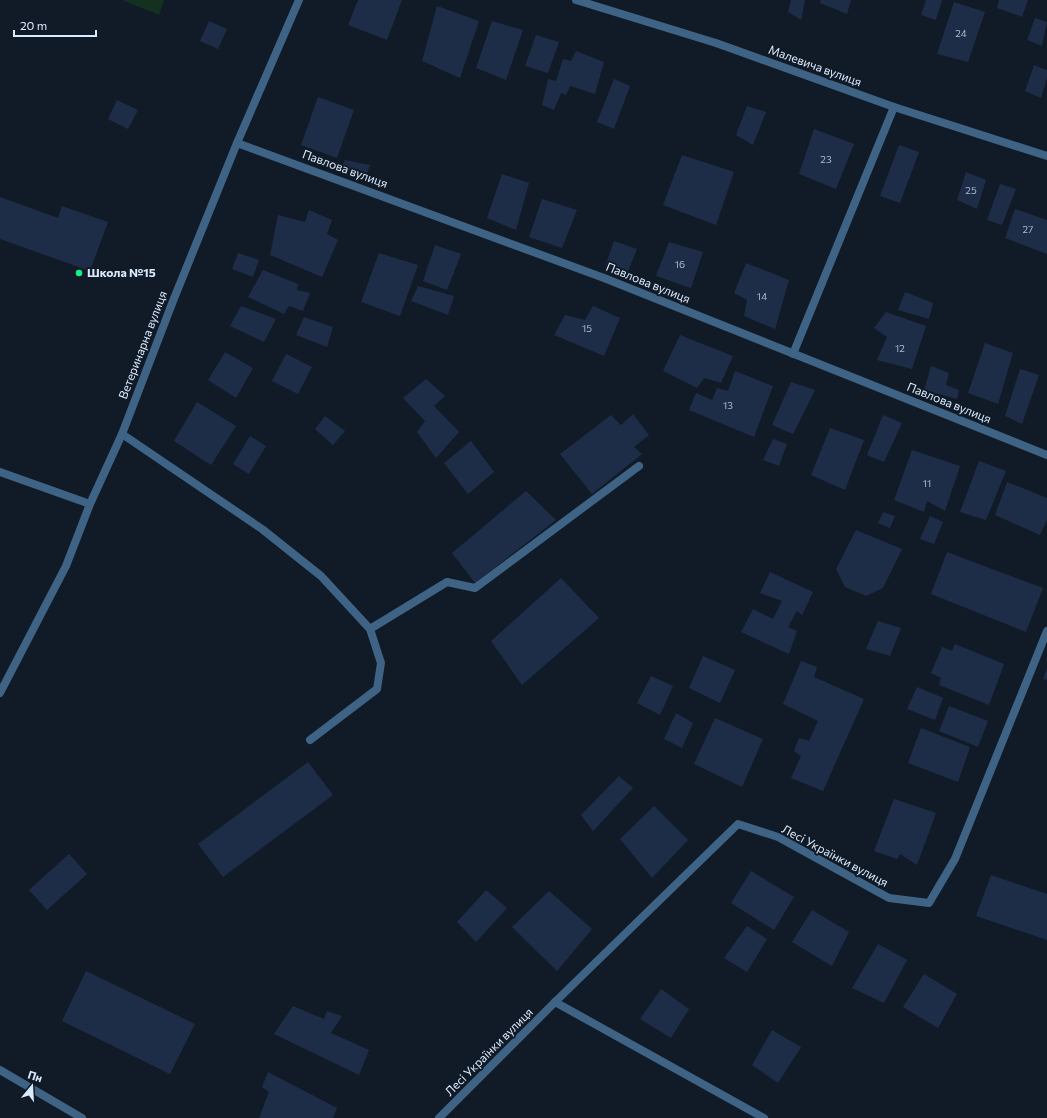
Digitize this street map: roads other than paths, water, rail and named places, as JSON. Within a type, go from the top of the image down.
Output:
[{"type":"street","name":"Ветеринарна вулиця","points":[[0,693],[66,566],[90,504],[122,434],[173,301],[237,143],[299,0]]},
{"type":"street","name":"Малевича вулиця","points":[[576,0],[716,43],[894,108],[1047,156]]},
{"type":"street","points":[[793,354],[894,108]]},
{"type":"street","name":"Павлова вулиця","points":[[237,143],[604,278],[1047,455]]},
{"type":"street","points":[[122,434],[262,529],[321,576],[370,629],[381,663],[377,689],[310,740]]},
{"type":"street","points":[[370,629],[447,582],[475,588],[639,466]]},
{"type":"street","points":[[0,472],[90,504]]},
{"type":"street","name":"Лесі Українки вулиця","points":[[439,1118],[555,1002],[738,824],[778,837],[889,898],[929,904],[955,859],[1047,631]]},
{"type":"street","points":[[555,1002],[764,1118]]},
{"type":"street","points":[[0,1070],[82,1118]]},
{"type":"place","name":"Школа №15","points":[[79,273]]}]
